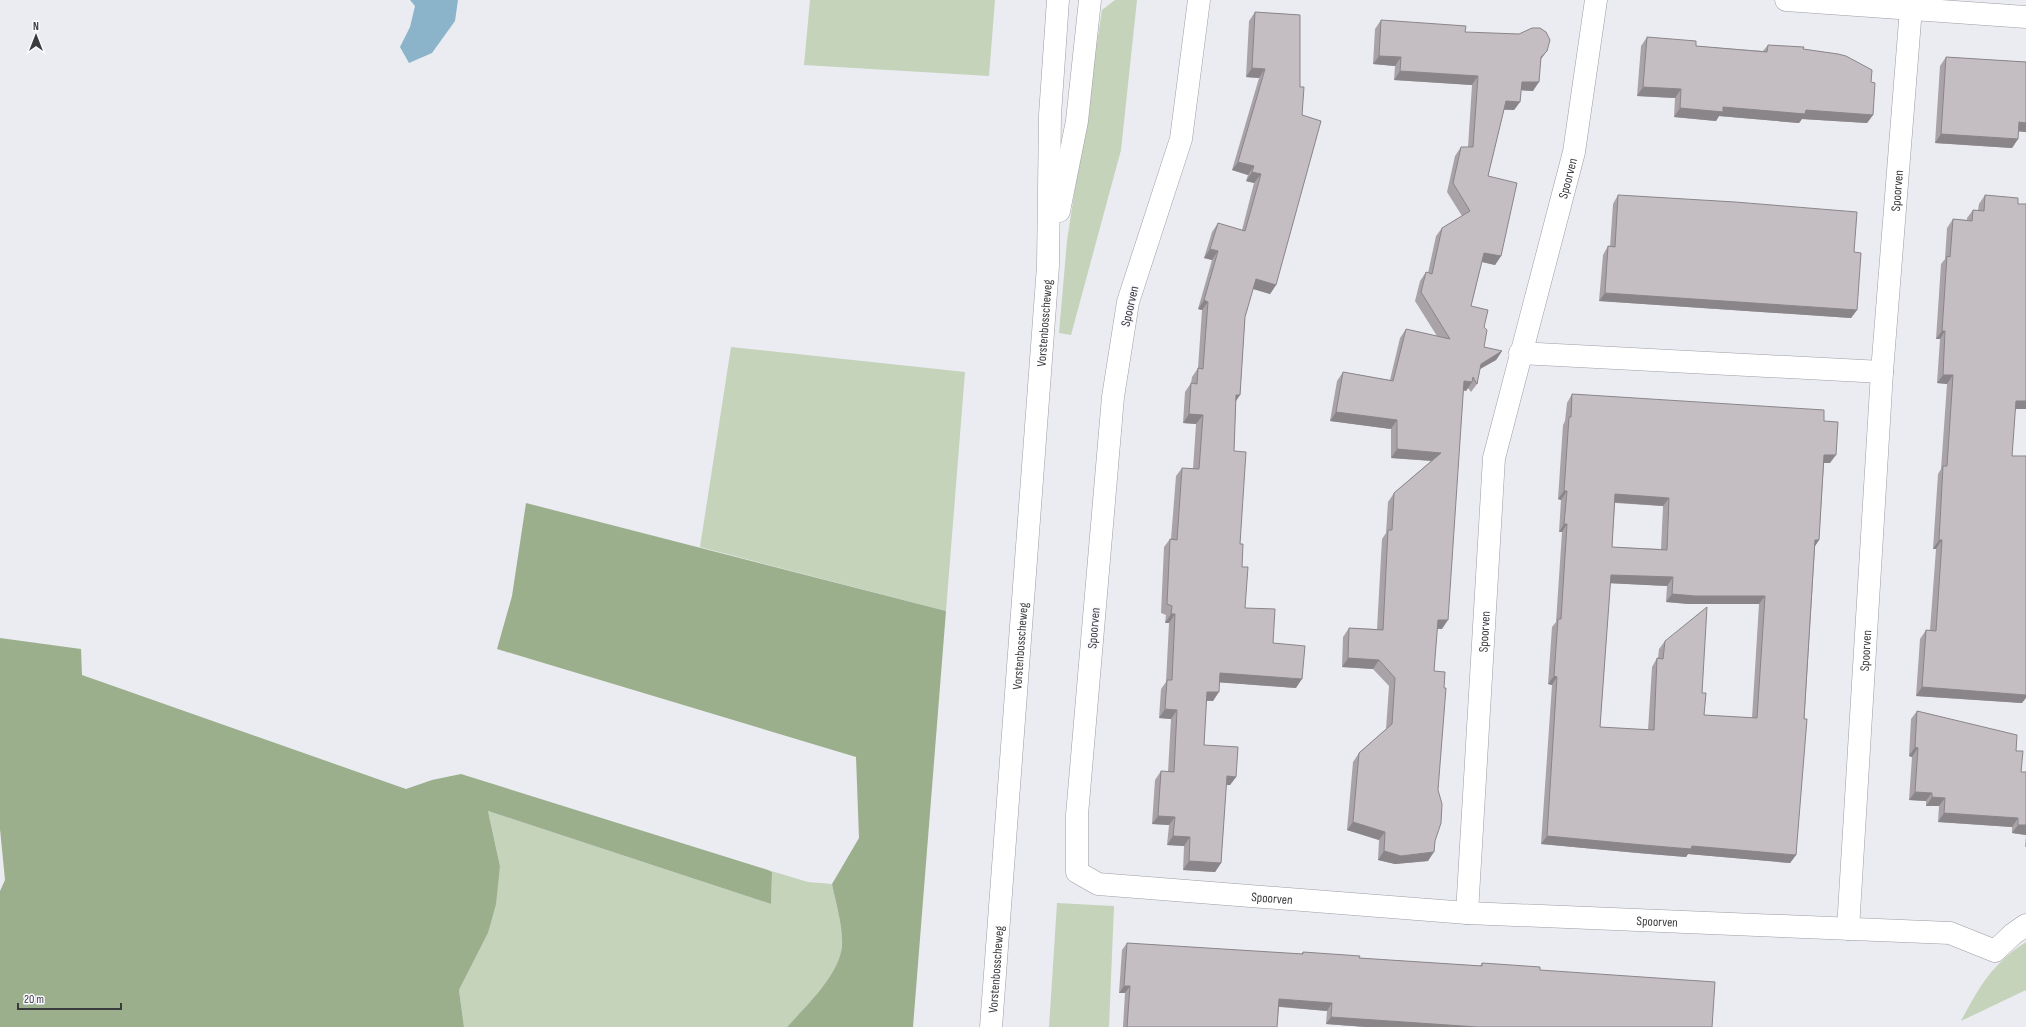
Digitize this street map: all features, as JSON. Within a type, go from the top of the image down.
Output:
[{"type":"street","name":"Vorstenbosscheweg","points":[[991,1027],[1048,266],[1050,115],[1058,0]]},
{"type":"street","name":"Vorstenbosscheweg","points":[[1048,266],[1077,121],[1090,0]]},
{"type":"street","name":"Spoorven","points":[[1199,0],[1181,140],[1128,302],[1113,397],[1076,814],[1076,872],[1098,884],[1467,912],[1950,933],[1995,952],[2013,934],[2026,925]]},
{"type":"street","name":"Spoorven","points":[[1467,912],[1494,458],[1520,353],[1574,152],[1596,0]]},
{"type":"street","points":[[1786,0],[2026,17]]},
{"type":"street","name":"Spoorven","points":[[1848,928],[1882,372],[1911,8]]},
{"type":"street","points":[[1520,353],[1882,372]]},
{"type":"green space","points":[[810,0],[995,0],[989,76],[804,65]]},
{"type":"green space","points":[[1115,0],[1137,0],[1121,150],[1071,335],[1059,333],[1067,241],[1102,10]]},
{"type":"green space","points":[[731,347],[965,372],[946,611],[700,547]]},
{"type":"green space","points":[[526,503],[946,611],[913,1027],[787,1027],[820,990],[835,968],[840,957],[842,938],[839,915],[832,884],[859,838],[856,757],[497,649],[512,596]]},
{"type":"green space","points":[[0,638],[81,649],[82,675],[406,789],[432,780],[461,774],[768,870],[772,872],[771,904],[488,811],[500,866],[496,904],[488,933],[459,990],[464,1027],[0,1027],[0,891],[5,880],[0,829]]},
{"type":"green space","points":[[488,811],[771,904],[772,872],[768,870],[808,882],[832,884],[839,915],[842,938],[840,957],[835,968],[820,990],[787,1027],[464,1027],[459,990],[488,933],[500,865]]},
{"type":"green space","points":[[1057,903],[1114,906],[1109,1027],[1049,1027]]},
{"type":"green space","points":[[2026,942],[2026,990],[1961,1021],[1974,997],[1995,968],[2014,950]]},
{"type":"water","points":[[410,0],[458,0],[455,21],[432,53],[409,63],[400,47],[410,27],[415,6]]},
{"type":"building","points":[[1255,12],[1300,15],[1300,87],[1304,87],[1302,115],[1321,121],[1276,285],[1256,279],[1245,317],[1240,395],[1236,395],[1234,451],[1246,452],[1240,544],[1243,544],[1242,567],[1248,567],[1245,608],[1275,609],[1273,643],[1305,646],[1302,679],[1220,673],[1219,692],[1207,692],[1204,745],[1238,747],[1236,777],[1227,776],[1221,863],[1189,861],[1190,837],[1173,836],[1175,817],[1158,816],[1161,771],[1174,772],[1177,710],[1165,709],[1167,680],[1172,680],[1175,614],[1171,614],[1172,606],[1167,604],[1170,539],[1177,540],[1182,468],[1199,469],[1203,415],[1189,414],[1191,383],[1197,384],[1198,368],[1203,369],[1208,302],[1204,300],[1218,251],[1210,249],[1218,223],[1245,231],[1261,174],[1252,172],[1254,166],[1238,162],[1265,69],[1252,68]]},
{"type":"building","points":[[1381,20],[1466,26],[1465,32],[1519,34],[1532,28],[1540,28],[1546,32],[1550,40],[1547,51],[1541,57],[1539,82],[1522,82],[1520,102],[1506,101],[1488,176],[1517,183],[1501,256],[1484,253],[1471,306],[1488,310],[1484,327],[1487,330],[1484,347],[1502,351],[1481,364],[1477,384],[1473,377],[1472,382],[1464,381],[1448,620],[1438,620],[1434,671],[1445,672],[1444,688],[1446,688],[1438,790],[1442,804],[1441,823],[1435,841],[1434,852],[1401,856],[1384,851],[1385,832],[1353,822],[1359,753],[1392,724],[1395,678],[1379,660],[1348,658],[1349,628],[1383,630],[1388,530],[1392,530],[1394,493],[1441,453],[1397,449],[1397,420],[1336,412],[1343,372],[1393,381],[1406,329],[1450,339],[1421,292],[1426,272],[1432,274],[1442,228],[1470,211],[1453,183],[1461,147],[1473,147],[1478,76],[1400,71],[1401,57],[1379,56]]},
{"type":"building","points":[[1647,37],[1696,41],[1696,46],[1767,52],[1768,45],[1804,47],[1803,49],[1846,56],[1872,70],[1871,82],[1875,83],[1873,115],[1806,110],[1805,114],[1723,107],[1723,112],[1680,108],[1681,89],[1643,87]]},
{"type":"building","points":[[1946,57],[2026,62],[2026,123],[2019,122],[2018,139],[1941,134]]},
{"type":"building","points":[[1618,195],[1735,202],[1857,212],[1854,252],[1861,253],[1857,310],[1605,293],[1608,246],[1615,247]]},
{"type":"building","points":[[1985,195],[2018,198],[2018,204],[2026,204],[2026,401],[2016,401],[2012,456],[2026,456],[2026,695],[1922,687],[1926,630],[1936,631],[1942,540],[1939,540],[1943,466],[1947,466],[1953,375],[1943,375],[1945,331],[1942,331],[1947,256],[1950,257],[1953,219],[1972,221],[1973,210],[1984,211]]},
{"type":"building","points":[[1572,394],[1824,410],[1824,421],[1838,422],[1836,455],[1824,455],[1819,540],[1815,540],[1804,719],[1807,719],[1796,855],[1692,846],[1691,849],[1547,836],[1557,677],[1554,676],[1558,619],[1561,619],[1567,524],[1564,524],[1567,491],[1564,491],[1569,417],[1571,417]],"holes":[[[1615,494],[1669,498],[1667,550],[1612,547]],[[1611,575],[1673,577],[1672,594],[1695,596],[1765,596],[1757,718],[1704,715],[1706,693],[1702,693],[1707,607],[1665,641],[1663,659],[1657,658],[1654,730],[1600,727]]]},
{"type":"building","points":[[1917,711],[2017,735],[2016,751],[2023,751],[2021,772],[2026,772],[2026,825],[2018,825],[2018,818],[1944,813],[1945,798],[1932,797],[1932,793],[1915,792],[1918,748],[1915,747]]},
{"type":"building","points":[[1127,943],[1303,954],[1303,952],[1360,956],[1359,958],[1482,966],[1482,963],[1540,967],[1540,970],[1715,982],[1712,1027],[1477,1027],[1331,1017],[1332,1003],[1279,999],[1277,1027],[1127,1027],[1130,986],[1124,986]]}]
